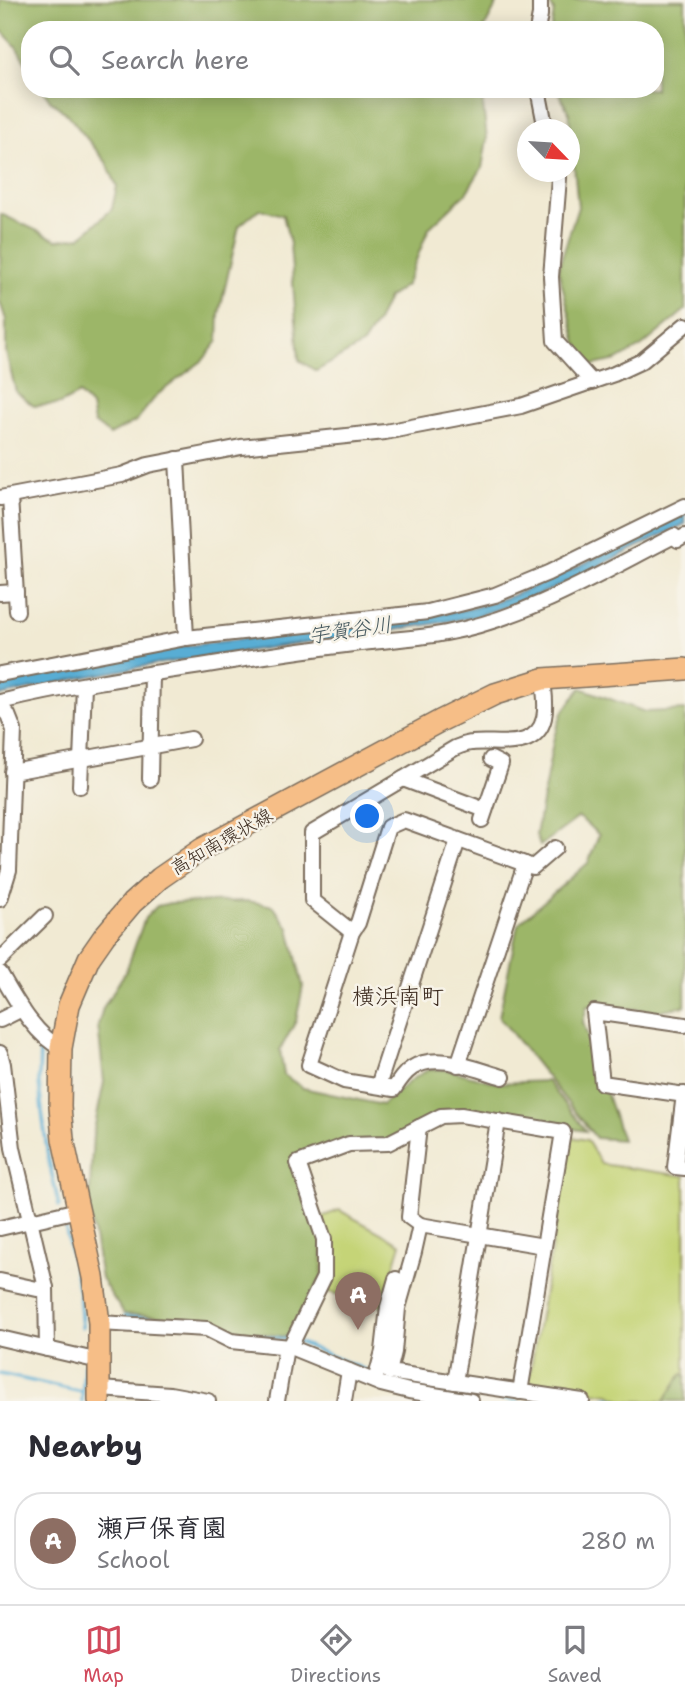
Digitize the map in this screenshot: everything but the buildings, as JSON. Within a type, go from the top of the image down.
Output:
[{"type":"main road","name":"高知南環状線","points":[[99,1395],[99,1323],[93,1277],[63,1139],[60,1107],[61,1048],[69,1005],[89,958],[105,935],[132,903],[159,878],[202,849],[495,694],[543,679],[685,669]]},
{"type":"street","points":[[539,21],[540,0]]},
{"type":"street","points":[[540,98],[544,119]]},
{"type":"street","points":[[559,182],[551,277],[555,341],[592,382]]},
{"type":"street","points":[[17,611],[5,498],[122,475],[148,465],[242,447],[385,432],[521,406],[614,374],[642,361],[685,325]]},
{"type":"street","points":[[177,459],[186,638]]},
{"type":"street","points":[[0,674],[186,638],[369,621],[428,612],[495,595],[548,573],[685,506]]},
{"type":"street","points":[[0,899],[9,870],[14,730],[0,704],[33,694],[152,673],[371,640],[446,633],[501,618],[544,602],[674,536],[678,540],[685,536]]},
{"type":"street","points":[[0,593],[16,592]]},
{"type":"street","points":[[369,621],[371,640]]},
{"type":"street","points":[[150,779],[152,673]]},
{"type":"street","points":[[352,932],[312,900],[312,834],[456,748],[470,743],[518,743],[530,737],[539,730],[544,719],[546,705],[543,679]]},
{"type":"street","points":[[80,786],[84,685]]},
{"type":"street","points":[[12,772],[191,739]]},
{"type":"street","points":[[403,779],[484,815],[501,764],[491,759]]},
{"type":"street","points":[[503,1077],[438,1061],[410,1069],[394,1089],[344,1081],[309,1065],[388,827],[404,820],[533,867],[555,848]]},
{"type":"street","points":[[378,1086],[458,840]]},
{"type":"street","points":[[458,1065],[525,864]]},
{"type":"street","points":[[0,960],[44,916]]},
{"type":"street","points":[[0,973],[22,1009],[50,1043],[61,1048]]},
{"type":"street","points":[[0,1020],[22,1009]]},
{"type":"street","points":[[685,1025],[594,1012],[602,1083],[684,1095],[675,1167],[685,1168]]},
{"type":"street","points":[[0,1053],[13,1148],[46,1288],[47,1349]]},
{"type":"street","points":[[277,1401],[288,1347],[324,1277],[324,1239],[298,1163],[349,1144],[387,1143],[441,1116],[461,1115],[563,1132],[520,1392]]},
{"type":"street","points":[[455,1382],[498,1121]]},
{"type":"street","points":[[419,1127],[408,1217],[420,1225],[544,1246]]},
{"type":"street","points":[[0,1228],[78,1210]]},
{"type":"street","points":[[420,1225],[398,1308],[394,1352],[389,1372],[582,1401]]},
{"type":"street","points":[[375,1381],[383,1351],[388,1307],[403,1254]]},
{"type":"street","points":[[0,1281],[37,1289],[46,1288]]},
{"type":"street","points":[[99,1323],[207,1329],[231,1341],[288,1347],[408,1396],[471,1401]]},
{"type":"street","points":[[0,1338],[99,1361]]},
{"type":"street","points":[[344,1401],[349,1371]]},
{"type":"street","points":[[99,1395],[170,1394],[208,1401]]},
{"type":"green space","points":[[0,0],[499,0],[488,21],[21,21],[21,55],[0,29]]},
{"type":"green space","points":[[548,0],[685,0],[685,310],[642,346],[617,360],[589,366],[580,355],[558,269],[578,207],[576,182],[580,182],[580,119],[570,119],[562,98],[664,98],[664,21],[552,21],[554,11]]},
{"type":"green space","points":[[49,98],[482,98],[487,139],[482,168],[466,193],[429,228],[406,285],[388,298],[363,344],[316,371],[299,360],[290,244],[283,215],[259,209],[239,226],[219,314],[218,341],[203,360],[157,395],[136,421],[110,435],[94,423],[91,406],[79,394],[60,404],[34,406],[16,392],[6,353],[6,320],[0,302],[1,214],[57,240],[81,237],[112,209],[117,186],[106,162],[68,115]]},
{"type":"green space","points":[[581,688],[645,712],[685,710],[685,1006],[656,1011],[587,1006],[583,1022],[622,1140],[596,1138],[499,1017],[518,924],[588,863],[599,835],[579,817],[540,846],[536,835],[554,737],[562,713]]},
{"type":"green space","points":[[248,901],[273,906],[289,928],[303,986],[296,1021],[280,1050],[284,1075],[303,1088],[382,1105],[411,1080],[429,1069],[449,1070],[498,1083],[547,1081],[586,1131],[462,1111],[386,1141],[293,1162],[322,1239],[322,1276],[287,1337],[232,1329],[206,1320],[124,1314],[101,1279],[89,1206],[93,1135],[104,1082],[98,1025],[103,1008],[126,971],[145,918],[157,906],[171,903]]},
{"type":"green space","points":[[571,1137],[587,1140],[601,1164],[685,1176],[685,1401],[625,1401],[609,1394],[528,1385]]},
{"type":"green space","points":[[339,1210],[401,1244],[382,1306],[321,1290],[319,1218]]},
{"type":"green space","points":[[682,1374],[685,1375],[685,1401],[664,1401]]},
{"type":"water","name":"宇賀谷川","points":[[685,514],[685,524],[550,590],[474,617],[156,664],[0,696],[0,681],[76,664],[152,650],[429,616],[472,608],[511,596],[554,578]]},
{"type":"waterway","points":[[32,1033],[40,1045],[39,1083],[42,1111],[48,1157],[59,1206]]},
{"type":"waterway","points":[[64,1221],[79,1292],[82,1327]]},
{"type":"waterway","points":[[125,1317],[149,1319]]},
{"type":"waterway","points":[[215,1326],[233,1333],[285,1339]]},
{"type":"waterway","points":[[298,1342],[370,1372]]},
{"type":"waterway","points":[[82,1401],[84,1365]]},
{"type":"waterway","points":[[0,1374],[82,1392]]},
{"type":"waterway","points":[[381,1376],[412,1384],[518,1401]]},
{"type":"waterway","points":[[603,1400],[609,1398],[618,1401]]},
{"type":"place","name":"瀬戸保育園","points":[[358,1330]]},
{"type":"district","name":"横浜南町","points":[[398,996]]}]
